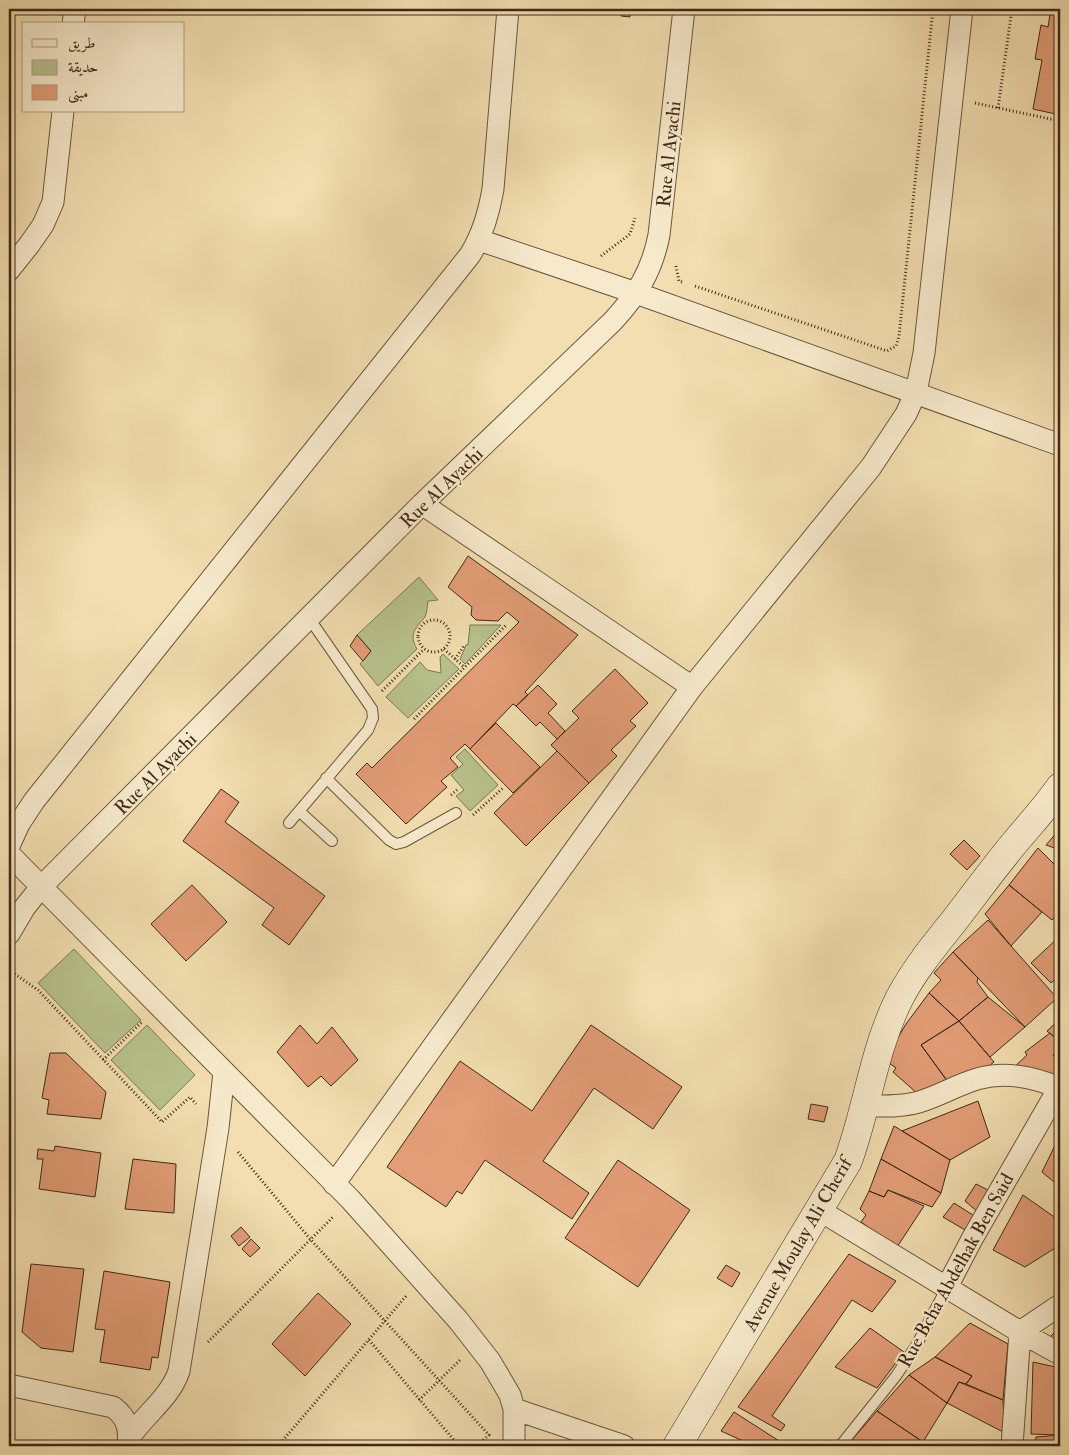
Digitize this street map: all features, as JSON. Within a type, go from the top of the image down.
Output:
[{"type":"street","points":[[73,22],[75,9]]},
{"type":"street","points":[[9,846],[18,824],[34,801],[458,272],[479,240],[488,217],[493,189],[508,9]]},
{"type":"street","name":"Rue Al Ayachi","points":[[9,934],[25,907],[41,887],[422,504],[613,322],[636,294],[651,266],[659,235],[684,9]]},
{"type":"street","points":[[334,1184],[692,687],[872,467],[906,414],[916,392],[924,353],[962,9]]},
{"type":"street","points":[[9,270],[30,245],[43,225],[53,202],[63,112]]},
{"type":"street","points":[[479,240],[916,392],[1060,445]]},
{"type":"street","points":[[422,504],[692,687]]},
{"type":"street","name":"Avenue Moulay Ali Cherif","points":[[677,1446],[848,1161],[865,1106],[873,1067],[884,1031],[900,997],[920,963],[1060,787]]},
{"type":"street","points":[[9,854],[350,1199],[458,1320],[477,1344],[510,1395],[514,1409],[514,1446]]},
{"type":"street","points":[[129,1442],[146,1415],[171,1390],[180,1371],[218,1128],[224,1072]]},
{"type":"street","points":[[865,1106],[902,1105],[919,1102],[977,1079],[997,1075],[1019,1076],[1060,1087]]},
{"type":"street","name":"Rue Bcha Abdelhak Ben Said","points":[[948,1287],[972,1239],[1060,1087]]},
{"type":"street","points":[[819,1210],[1020,1332],[1060,1354]]},
{"type":"street","points":[[1020,1332],[1060,1305]]},
{"type":"street","points":[[1012,1446],[1020,1332]]},
{"type":"street","points":[[9,1385],[113,1406],[126,1419],[129,1428],[129,1442]]},
{"type":"street","points":[[514,1409],[624,1446]]},
{"type":"lane","points":[[289,823],[371,726],[373,713],[309,618]]},
{"type":"lane","points":[[326,778],[396,844],[404,842],[456,814]]},
{"type":"lane","points":[[299,811],[332,842]]},
{"type":"lane","name":"Rue Bcha Abdelhak Ben Said","points":[[840,1446],[896,1376],[917,1344],[948,1287]]},
{"type":"path","points":[[676,266],[679,281],[887,351],[896,346],[899,336],[934,9]]},
{"type":"path","points":[[1012,9],[998,108],[1060,121]]},
{"type":"path","points":[[596,256],[602,256],[630,234],[636,210]]},
{"type":"path","points":[[430,620],[438,620],[449,628],[449,643],[444,649],[438,652],[430,652],[419,644],[417,636],[423,623],[430,620]]},
{"type":"path","points":[[414,719],[507,624]]},
{"type":"path","points":[[455,659],[464,646]]},
{"type":"path","points":[[369,705],[424,649]]},
{"type":"path","points":[[444,649],[464,668]]},
{"type":"path","points":[[467,813],[471,818],[504,787]]},
{"type":"path","points":[[456,802],[450,795],[458,789]]},
{"type":"path","points":[[9,970],[38,990],[162,1122],[190,1097],[311,1240],[489,1435],[476,1446]]},
{"type":"path","points":[[103,1060],[159,1006]]},
{"type":"path","points":[[180,1371],[350,1199]]},
{"type":"path","points":[[278,1446],[421,1278]]},
{"type":"path","points":[[369,1340],[459,1446]]},
{"type":"path","points":[[419,1400],[477,1344]]},
{"type":"green space","points":[[419,577],[438,600],[428,601],[425,617],[414,631],[413,639],[417,649],[378,686],[360,664],[371,651],[357,635]]},
{"type":"green space","points":[[470,625],[501,625],[465,664],[460,659],[466,645],[468,645]]},
{"type":"green space","points":[[443,654],[459,669],[408,718],[386,697],[420,662],[427,670],[441,673],[440,657]]},
{"type":"green space","points":[[465,749],[498,785],[470,811],[456,796],[464,790],[451,775],[463,764],[456,757]]},
{"type":"green space","points":[[74,949],[141,1020],[105,1053],[38,983]]},
{"type":"green space","points":[[147,1025],[195,1075],[160,1110],[111,1060]]},
{"type":"building","points":[[621,9],[630,9],[630,17],[621,16]]},
{"type":"building","points":[[1051,9],[1060,9],[1060,115],[1033,109],[1042,60],[1035,59],[1041,25],[1048,27]]},
{"type":"building","points":[[468,556],[578,635],[525,692],[528,695],[516,706],[513,704],[470,749],[465,744],[450,758],[458,767],[441,781],[447,787],[406,824],[356,774],[367,763],[372,768],[519,622],[507,612],[498,621],[476,620],[471,615],[472,607],[448,587]]},
{"type":"building","points":[[357,635],[371,651],[363,661],[350,646]]},
{"type":"building","points":[[615,669],[648,703],[630,721],[636,726],[611,750],[617,756],[589,783],[551,745],[579,718],[572,711]]},
{"type":"building","points":[[538,685],[557,704],[548,713],[565,731],[557,739],[540,722],[536,726],[516,706]]},
{"type":"building","points":[[496,723],[540,767],[513,793],[470,749]]},
{"type":"building","points":[[557,751],[589,783],[526,846],[494,813]]},
{"type":"building","points":[[221,789],[239,802],[225,822],[325,896],[289,945],[262,925],[274,908],[183,841]]},
{"type":"building","points":[[1060,829],[1060,850],[1046,845]]},
{"type":"building","points":[[964,840],[980,856],[967,870],[950,854]]},
{"type":"building","points":[[1038,848],[1060,870],[1060,912],[1052,920],[1009,885]]},
{"type":"building","points":[[192,885],[227,922],[186,961],[151,924]]},
{"type":"building","points":[[1009,885],[1042,912],[1011,946],[985,914]]},
{"type":"building","points":[[988,920],[1057,998],[1025,1027],[953,952]]},
{"type":"building","points":[[1060,936],[1060,975],[1051,983],[1031,963]]},
{"type":"building","points":[[953,952],[978,978],[977,982],[988,997],[959,1021],[929,993],[941,980],[934,973]]},
{"type":"building","points":[[929,993],[959,1021],[921,1045],[948,1082],[918,1094],[893,1072],[896,1068],[889,1063],[890,1051],[906,1024]]},
{"type":"building","points":[[988,997],[1025,1027],[990,1057],[959,1021]]},
{"type":"building","points":[[1060,1019],[1060,1042],[1047,1031]]},
{"type":"building","points":[[959,1021],[994,1062],[981,1072],[948,1082],[921,1045]]},
{"type":"building","points":[[300,1025],[317,1044],[332,1027],[358,1060],[331,1086],[321,1076],[308,1087],[277,1052]]},
{"type":"building","points":[[591,1025],[682,1087],[653,1129],[594,1088],[543,1161],[589,1193],[572,1219],[485,1160],[462,1194],[457,1191],[446,1207],[387,1167],[460,1061],[532,1111]]},
{"type":"building","points":[[1050,1033],[1060,1042],[1060,1047],[1053,1055],[1060,1063],[1060,1072],[1055,1078],[1010,1071],[1027,1055],[1025,1052]]},
{"type":"building","points":[[50,1053],[66,1053],[106,1092],[101,1119],[47,1114],[49,1100],[42,1098]]},
{"type":"building","points":[[978,1101],[990,1137],[950,1160],[902,1131]]},
{"type":"building","points":[[811,1104],[828,1107],[824,1122],[808,1119]]},
{"type":"building","points":[[894,1126],[950,1160],[941,1193],[881,1159]]},
{"type":"building","points":[[1060,1135],[1060,1187],[1042,1172]]},
{"type":"building","points":[[55,1146],[101,1153],[95,1197],[39,1189],[43,1159],[37,1159],[38,1149],[54,1151]]},
{"type":"building","points":[[133,1159],[176,1164],[174,1213],[125,1209]]},
{"type":"building","points":[[881,1159],[941,1193],[932,1207],[888,1190],[884,1197],[869,1191]]},
{"type":"building","points":[[618,1160],[690,1210],[638,1287],[565,1238]]},
{"type":"building","points":[[976,1184],[990,1191],[979,1213],[965,1201]]},
{"type":"building","points":[[888,1190],[924,1206],[897,1247],[861,1222],[866,1215],[860,1209],[869,1191],[884,1197]]},
{"type":"building","points":[[1023,1195],[1060,1221],[1060,1245],[1025,1267],[993,1250]]},
{"type":"building","points":[[954,1203],[976,1217],[965,1230],[943,1217]]},
{"type":"building","points":[[241,1227],[250,1237],[239,1246],[231,1236]]},
{"type":"building","points":[[251,1239],[260,1248],[250,1257],[242,1249]]},
{"type":"building","points":[[849,1254],[896,1281],[872,1312],[852,1300],[772,1416],[785,1425],[781,1431],[738,1407]]},
{"type":"building","points":[[31,1264],[84,1269],[73,1352],[41,1348],[22,1332]]},
{"type":"building","points":[[726,1265],[740,1273],[732,1287],[717,1278]]},
{"type":"building","points":[[104,1271],[170,1282],[158,1358],[152,1357],[150,1370],[100,1362],[105,1330],[95,1329]]},
{"type":"building","points":[[318,1293],[351,1324],[305,1376],[272,1344]]},
{"type":"building","points":[[970,1323],[1008,1344],[1003,1400],[966,1384],[972,1376],[935,1357]]},
{"type":"building","points":[[1060,1327],[1060,1344],[1049,1338]]},
{"type":"building","points":[[870,1328],[904,1352],[877,1388],[835,1367]]},
{"type":"building","points":[[935,1357],[972,1376],[966,1384],[959,1382],[947,1403],[909,1375]]},
{"type":"building","points":[[1033,1362],[1060,1368],[1060,1435],[1031,1434]]},
{"type":"building","points":[[909,1375],[947,1403],[923,1442],[877,1411]]},
{"type":"building","points":[[959,1382],[1003,1400],[1005,1433],[947,1403]]},
{"type":"building","points":[[877,1411],[923,1442],[920,1446],[859,1446],[851,1441]]},
{"type":"building","points":[[734,1412],[787,1446],[754,1446],[721,1431]]},
{"type":"building","points":[[1060,1435],[1060,1446],[1035,1446],[1036,1437]]}]
